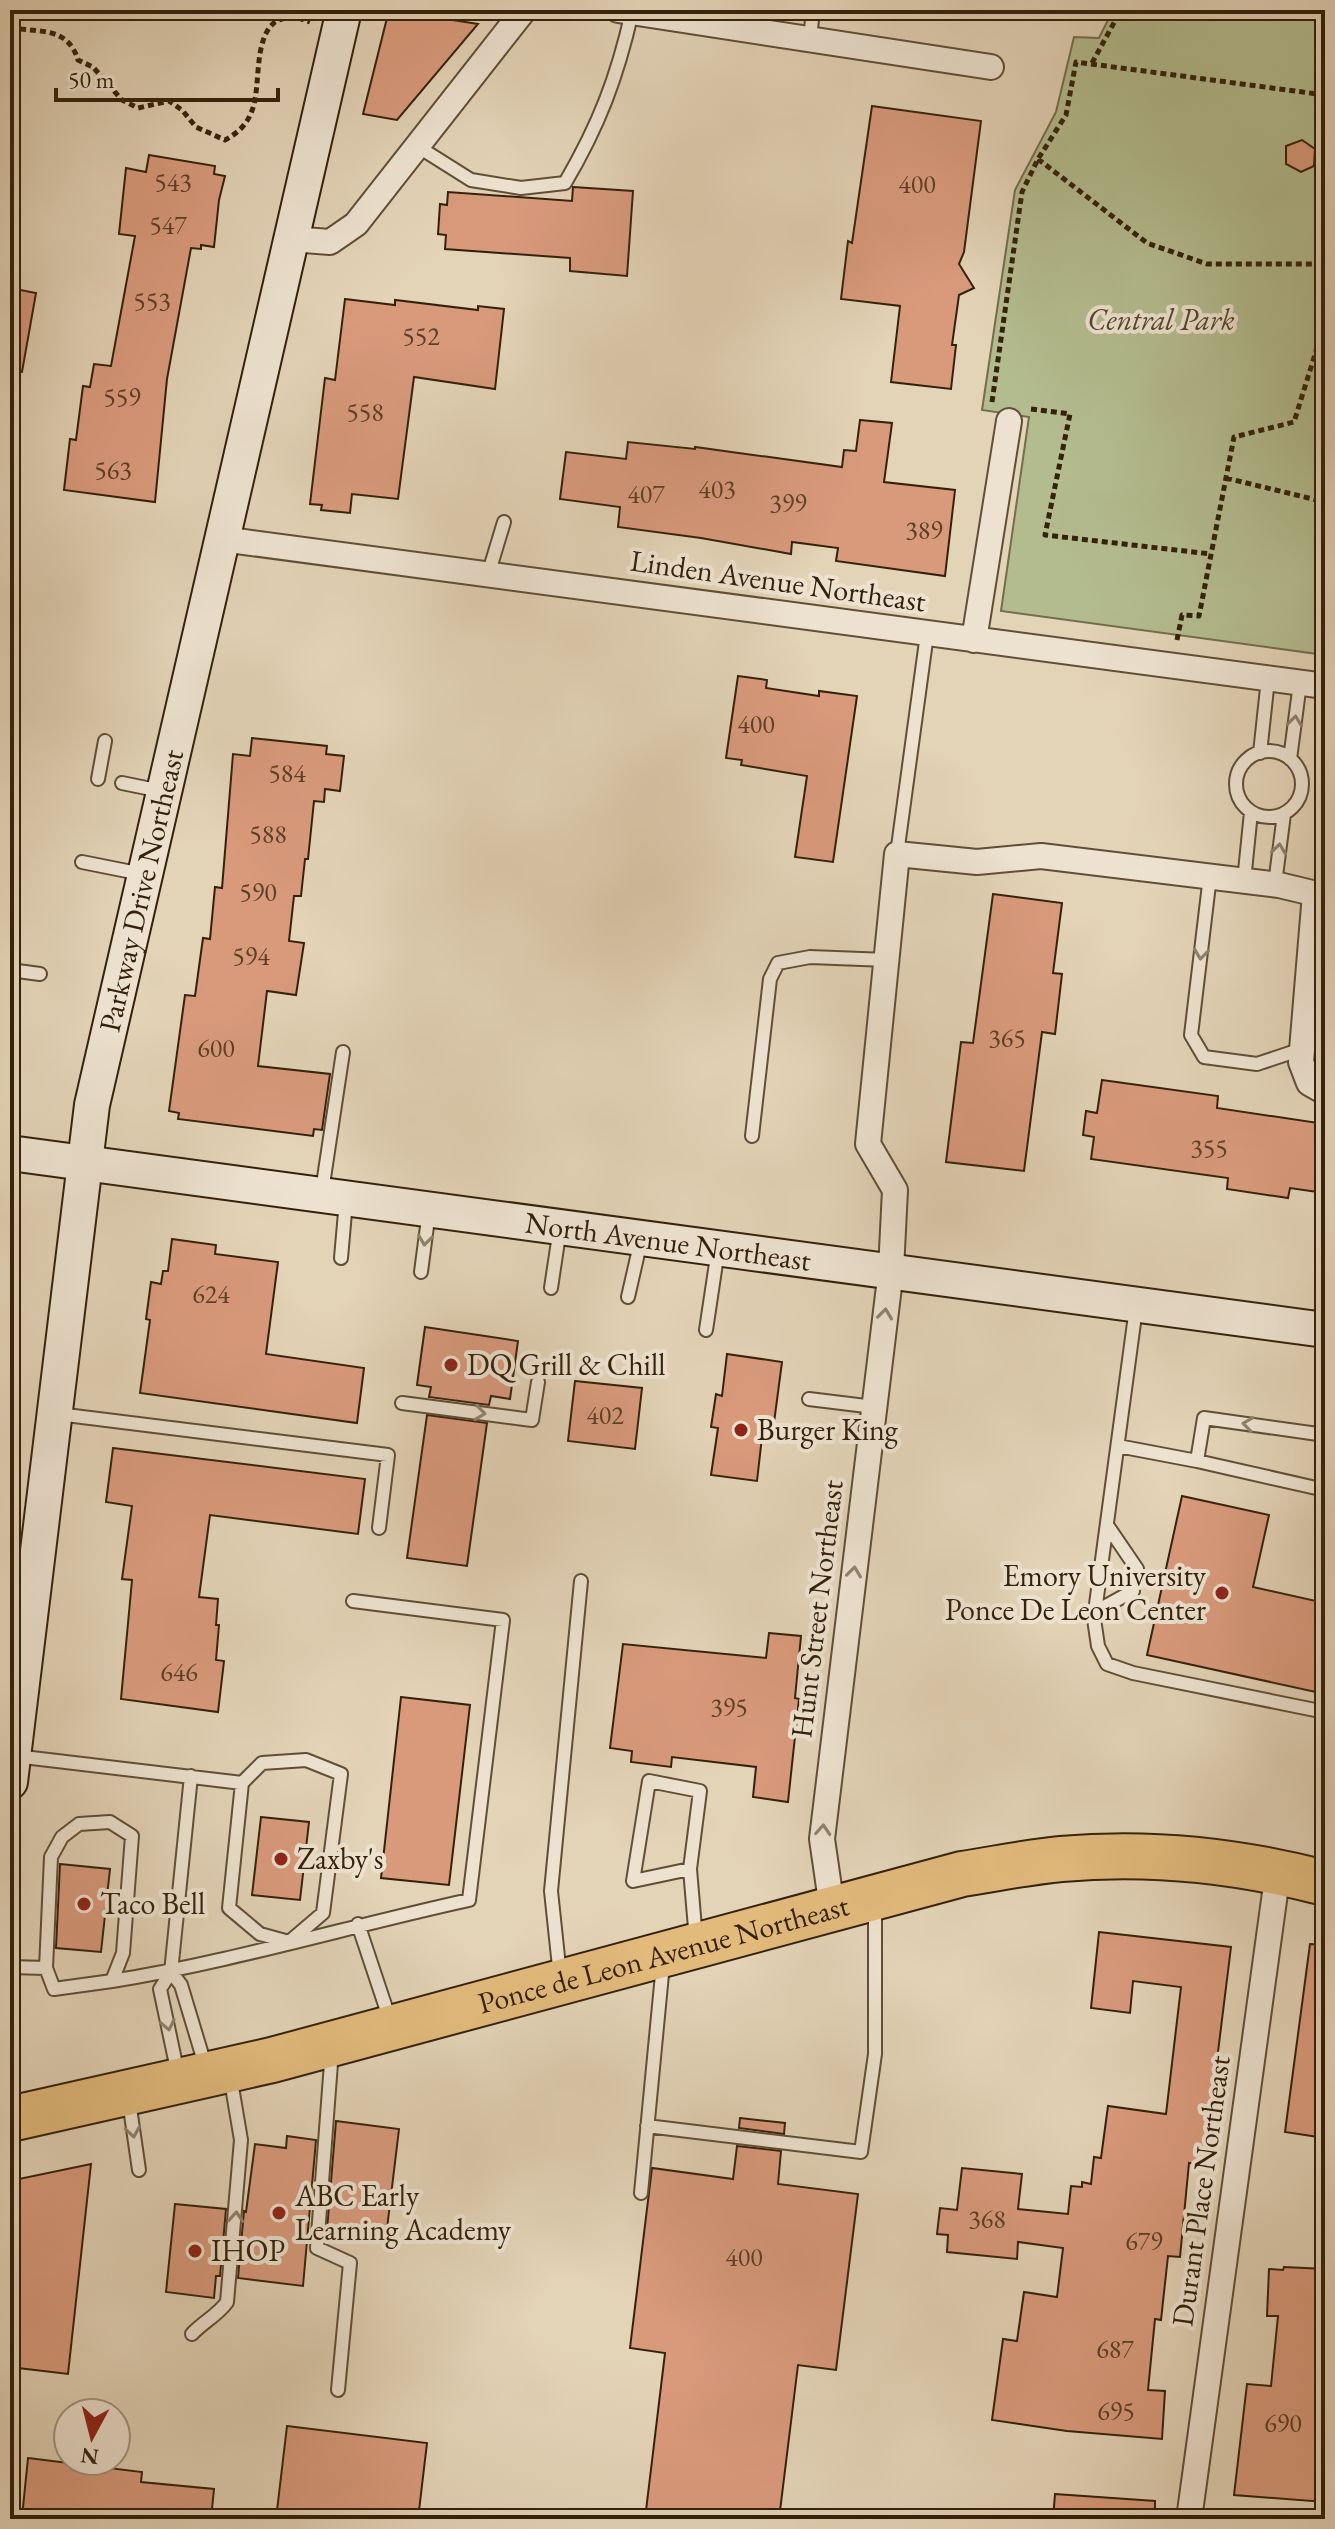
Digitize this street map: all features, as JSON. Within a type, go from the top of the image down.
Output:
[{"type":"highway","name":"Ponce de Leon Avenue Northeast","points":[[10,2119],[127,2094],[332,2043],[962,1874],[1062,1859],[1170,1858],[1278,1871],[1325,1883]]},
{"type":"street","name":"Parkway Drive Northeast","points":[[12,1769],[92,1105],[344,10]]},
{"type":"street","points":[[291,239],[330,242],[356,224],[524,10]]},
{"type":"street","points":[[625,11],[734,19],[810,39],[991,67]]},
{"type":"street","points":[[974,640],[1013,412]]},
{"type":"street","name":"Linden Avenue Northeast","points":[[222,539],[1325,686]]},
{"type":"street","points":[[897,854],[977,862],[1041,856],[1275,884],[1320,895],[1301,1062],[1309,1083],[1325,1092]]},
{"type":"street","name":"Hunt Street Northeast","points":[[832,1908],[822,1839],[891,1270],[895,1190],[868,1144],[897,854]]},
{"type":"street","name":"North Avenue Northeast","points":[[10,1153],[1325,1330]]},
{"type":"street","name":"Durant Place Northeast","points":[[1189,2519],[1278,1871]]},
{"type":"lane","points":[[810,39],[813,10]]},
{"type":"lane","points":[[417,146],[471,180],[521,188],[565,183],[590,142],[618,72],[625,11]]},
{"type":"lane","points":[[488,575],[504,522]]},
{"type":"lane","points":[[897,854],[927,634]]},
{"type":"lane","points":[[1260,753],[1268,679]]},
{"type":"lane","points":[[1290,759],[1300,683]]},
{"type":"lane","points":[[98,779],[105,741]]},
{"type":"lane","points":[[1274,752],[1290,759],[1299,770],[1302,790],[1299,800],[1284,814],[1262,817],[1251,812],[1243,805],[1236,784],[1244,763],[1260,753],[1274,752]]},
{"type":"lane","points":[[122,783],[164,792]]},
{"type":"lane","points":[[1244,881],[1251,812]]},
{"type":"lane","points":[[1275,884],[1284,814]]},
{"type":"lane","points":[[82,862],[145,875]]},
{"type":"lane","points":[[1210,876],[1191,1035],[1204,1057],[1257,1064],[1302,1049]]},
{"type":"lane","points":[[752,1136],[770,979],[778,963],[810,957],[887,960]]},
{"type":"lane","points":[[10,970],[40,974]]},
{"type":"lane","points":[[341,1258],[334,1196],[343,1052]]},
{"type":"lane","points":[[421,1272],[430,1208]]},
{"type":"lane","points":[[551,1288],[561,1226]]},
{"type":"lane","points":[[628,1297],[641,1237]]},
{"type":"lane","points":[[706,1330],[718,1247]]},
{"type":"lane","points":[[1137,1304],[1095,1612],[1098,1646],[1107,1664],[1133,1673],[1325,1712]]},
{"type":"lane","points":[[402,1403],[532,1420],[538,1382]]},
{"type":"lane","points":[[809,1399],[874,1407]]},
{"type":"lane","points":[[54,1413],[388,1455],[379,1528]]},
{"type":"lane","points":[[1197,1461],[1204,1418],[1325,1435]]},
{"type":"lane","points":[[1118,1446],[1325,1490]]},
{"type":"lane","points":[[1107,1525],[1137,1569]]},
{"type":"lane","points":[[561,1981],[551,1891],[581,1581]]},
{"type":"lane","points":[[1095,1612],[1133,1591]]},
{"type":"lane","points":[[112,1981],[123,1953],[132,1836],[110,1822],[79,1824],[62,1837],[51,1857],[46,1968],[54,1989],[112,1981],[171,1972],[358,1924],[469,1900],[503,1620],[353,1601]]},
{"type":"lane","points":[[306,1760],[341,1774],[323,1913],[289,1942],[260,1934],[229,1908],[242,1783],[262,1763],[306,1760]]},
{"type":"lane","points":[[12,1769],[191,1776],[242,1783]]},
{"type":"lane","points":[[191,1776],[171,1972],[160,1989],[241,2140],[227,2302],[220,2312],[209,2317],[192,2334]]},
{"type":"lane","points":[[641,2193],[647,2126],[680,1949],[700,1791],[649,1781],[633,1881],[690,1869]]},
{"type":"lane","points":[[647,2126],[861,2152],[875,2054],[875,1897]]},
{"type":"lane","points":[[358,1924],[393,2027]]},
{"type":"lane","points":[[10,1967],[46,1968]]},
{"type":"lane","points":[[171,1972],[181,1985],[206,2075]]},
{"type":"lane","points":[[332,2043],[317,2248],[350,2263],[338,2390]]},
{"type":"lane","points":[[127,2094],[139,2170]]},
{"type":"path","points":[[1092,63],[1121,10]]},
{"type":"path","points":[[10,28],[65,37],[74,46],[78,60],[93,67],[122,100],[138,108],[169,101],[182,110],[196,127],[225,140],[239,132],[252,112],[266,33],[276,21],[293,16],[312,24]]},
{"type":"path","points":[[1211,554],[1045,535],[1070,414],[1013,412],[991,404],[1022,192],[1038,159],[1066,115],[1076,62],[1325,95]]},
{"type":"path","points":[[1038,159],[1147,243],[1207,264],[1317,264],[1325,268]]},
{"type":"path","points":[[1177,642],[1182,615],[1199,616],[1234,437],[1294,422],[1325,322]]},
{"type":"path","points":[[1226,478],[1325,502]]},
{"type":"green space","name":"Central Park","points":[[1113,10],[1325,10],[1325,655],[1001,611],[1029,417],[982,410],[1015,190],[1056,112],[1074,37],[1099,38]]},
{"type":"building","points":[[389,10],[478,24],[397,120],[363,114]]},
{"type":"building","points":[[872,106],[981,121],[964,252],[959,264],[974,288],[959,295],[952,345],[956,345],[951,389],[891,382],[900,306],[841,299]]},
{"type":"building","points":[[1302,140],[1315,149],[1314,166],[1301,172],[1286,164],[1286,146]]},
{"type":"building","points":[[149,155],[215,166],[214,174],[225,176],[214,247],[201,245],[201,249],[191,248],[167,379],[155,502],[64,490],[70,439],[76,440],[83,386],[90,387],[94,364],[111,366],[135,236],[119,234],[126,168],[146,172]]},
{"type":"building","points":[[573,187],[633,191],[627,276],[570,271],[570,258],[445,249],[446,235],[438,234],[440,204],[447,205],[448,192],[572,201]]},
{"type":"building","points":[[10,288],[36,293],[22,372],[10,371]]},
{"type":"building","points":[[345,299],[395,305],[395,300],[478,310],[478,306],[504,309],[495,389],[414,377],[398,499],[352,494],[350,513],[321,510],[322,505],[310,504],[325,378],[335,380]]},
{"type":"building","points":[[860,420],[892,423],[884,482],[955,490],[945,576],[836,561],[838,548],[792,542],[791,554],[618,527],[620,507],[560,499],[566,452],[626,459],[628,442],[695,447],[842,467],[844,450],[856,451]]},
{"type":"building","points":[[738,676],[767,680],[766,688],[819,696],[819,691],[857,696],[833,862],[795,857],[807,776],[741,765],[742,760],[726,758]]},
{"type":"building","points":[[252,738],[327,746],[326,754],[344,756],[340,791],[325,789],[324,802],[314,801],[301,896],[294,896],[289,941],[304,943],[296,995],[267,991],[258,1066],[330,1074],[322,1130],[314,1129],[313,1136],[178,1119],[179,1113],[169,1111],[185,995],[195,996],[203,938],[210,939],[215,887],[222,888],[233,754],[250,756]]},
{"type":"building","points":[[993,894],[1062,903],[1053,973],[1062,974],[1055,1034],[1042,1032],[1024,1171],[946,1162],[961,1042],[973,1043]]},
{"type":"building","points":[[1102,1080],[1218,1096],[1217,1108],[1325,1124],[1325,1193],[1290,1188],[1288,1198],[1227,1189],[1228,1178],[1091,1159],[1094,1137],[1083,1135],[1086,1111],[1097,1113]]},
{"type":"building","points":[[172,1239],[216,1245],[215,1254],[278,1262],[266,1354],[364,1368],[357,1423],[140,1393],[150,1320],[146,1319],[151,1282],[161,1284],[163,1271],[168,1271]]},
{"type":"building","points":[[425,1327],[518,1341],[510,1399],[491,1396],[489,1405],[429,1397],[431,1387],[417,1385]]},
{"type":"building","points":[[727,1354],[782,1362],[772,1438],[762,1437],[757,1481],[711,1475],[718,1428],[711,1427],[716,1394],[722,1396]]},
{"type":"building","points":[[575,1381],[642,1388],[635,1449],[568,1441]]},
{"type":"building","points":[[427,1415],[487,1423],[467,1566],[407,1558]]},
{"type":"building","points":[[113,1448],[365,1479],[358,1534],[210,1515],[199,1597],[218,1599],[216,1660],[224,1661],[218,1712],[121,1699],[132,1580],[122,1579],[132,1506],[106,1502]]},
{"type":"building","name":"Emory University Ponce De Leon Center","points":[[1182,1496],[1269,1515],[1253,1587],[1325,1603],[1325,1694],[1147,1655]]},
{"type":"building","points":[[769,1633],[801,1636],[795,1698],[799,1699],[788,1802],[753,1797],[756,1767],[672,1757],[671,1767],[631,1762],[632,1751],[610,1748],[623,1644],[766,1658]]},
{"type":"building","points":[[401,1697],[470,1705],[449,1885],[381,1878]]},
{"type":"building","points":[[261,1817],[309,1822],[300,1900],[252,1895]]},
{"type":"building","points":[[60,1864],[110,1869],[101,1952],[56,1948]]},
{"type":"building","points":[[1099,1932],[1231,1947],[1204,2165],[1189,2163],[1180,2257],[1168,2256],[1161,2320],[1155,2319],[1148,2390],[1165,2391],[1162,2439],[1067,2431],[992,2420],[1003,2339],[1017,2341],[1024,2292],[1057,2297],[1063,2248],[1018,2242],[1017,2259],[947,2252],[948,2235],[937,2234],[940,2208],[957,2210],[962,2168],[1022,2174],[1018,2209],[1068,2214],[1071,2186],[1082,2187],[1082,2182],[1091,2184],[1094,2157],[1101,2158],[1108,2106],[1166,2114],[1181,1987],[1133,1981],[1130,2013],[1091,2008]]},
{"type":"building","points":[[1310,1944],[1325,1945],[1325,2138],[1285,2132]]},
{"type":"building","points":[[740,2118],[785,2123],[784,2134],[739,2128]]},
{"type":"building","points":[[336,2121],[399,2129],[386,2237],[327,2230]]},
{"type":"building","name":"ABC Early Learning Academy","points":[[287,2136],[316,2140],[303,2286],[238,2278],[244,2211],[255,2144],[286,2148]]},
{"type":"building","points":[[737,2146],[781,2151],[778,2184],[858,2194],[836,2370],[798,2365],[779,2519],[645,2519],[665,2353],[630,2348],[652,2168],[733,2179]]},
{"type":"building","points":[[91,2164],[68,2374],[10,2367],[10,2220],[14,2180]]},
{"type":"building","name":"IHOP","points":[[175,2204],[226,2209],[220,2276],[216,2276],[214,2298],[166,2292]]},
{"type":"building","points":[[1284,2267],[1325,2269],[1325,2502],[1234,2495],[1247,2384],[1271,2386],[1278,2316],[1267,2316],[1269,2269],[1283,2270]]},
{"type":"building","points":[[287,2426],[427,2443],[418,2519],[276,2519]]},
{"type":"building","points":[[28,2458],[52,2461],[52,2477],[132,2477],[132,2471],[142,2472],[141,2482],[214,2489],[211,2519],[22,2517]]},
{"type":"building","points":[[1055,2494],[1155,2501],[1155,2519],[1053,2519]]},
{"type":"place","name":"DQ Grill & Chill","points":[[451,1365]]},
{"type":"place","name":"Burger King","points":[[741,1430]]},
{"type":"place","name":"Emory University Ponce De Leon Center","points":[[1222,1593]]},
{"type":"place","name":"Zaxby's","points":[[281,1859]]},
{"type":"place","name":"Taco Bell","points":[[84,1904]]},
{"type":"place","name":"ABC Early Learning Academy","points":[[279,2213]]},
{"type":"place","name":"IHOP","points":[[195,2251]]}]
